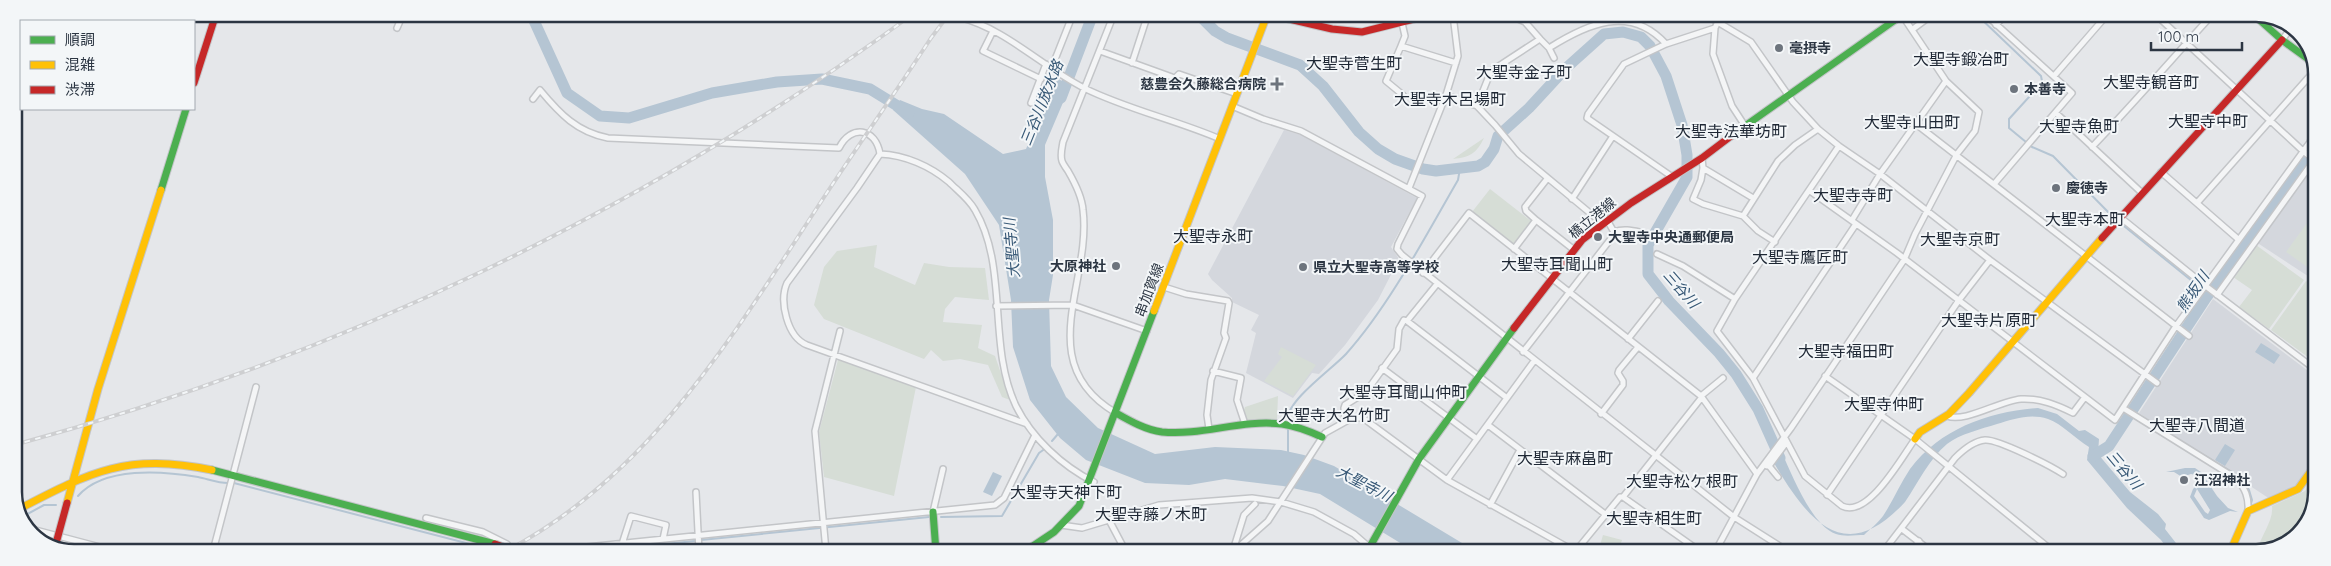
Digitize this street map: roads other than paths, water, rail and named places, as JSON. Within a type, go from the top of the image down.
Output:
[{"type":"main road","points":[[195,80],[213,22]]},
{"type":"main road","name":"串加賀線","points":[[1038,544],[1061,525],[1079,506],[1091,480],[1264,22]]},
{"type":"main road","points":[[1306,22],[1332,29],[1362,32],[1398,22]]},
{"type":"main road","name":"橋立港線","points":[[1371,544],[1419,459],[1478,376],[1573,249],[1605,221],[1671,176],[1700,160],[1788,94],[1892,22]]},
{"type":"main road","points":[[2263,23],[2306,58]]},
{"type":"main road","points":[[1915,439],[1920,432],[1947,416],[2014,342],[2120,217],[2236,88],[2282,40]]},
{"type":"main road","points":[[57,540],[100,380],[186,110]]},
{"type":"main road","points":[[1115,415],[1160,432],[1270,422],[1293,425],[1322,436]]},
{"type":"main road","points":[[25,506],[73,481],[106,470],[137,464],[176,464],[233,476],[495,544]]},
{"type":"main road","points":[[2233,544],[2248,510],[2298,489],[2308,475]]},
{"type":"main road","points":[[934,512],[936,544]]},
{"type":"street","points":[[397,28],[400,22]]},
{"type":"street","points":[[977,22],[993,30],[1083,87],[1220,139]]},
{"type":"street","points":[[1031,103],[1041,79],[1051,67],[1070,22]]},
{"type":"street","points":[[1111,22],[1062,142],[1061,153],[1062,161],[1081,197],[1083,211],[1082,244],[1070,305],[1069,337],[1071,353],[1078,372],[1097,399],[1115,415]]},
{"type":"street","points":[[1132,62],[1145,22]]},
{"type":"street","points":[[1403,95],[1386,81],[1405,36],[1405,22]]},
{"type":"street","points":[[1409,188],[1446,95],[1456,63],[1459,50],[1454,22]]},
{"type":"street","points":[[1526,22],[1549,48],[1554,58]]},
{"type":"street","points":[[1549,48],[1597,23],[1602,22]]},
{"type":"street","points":[[1616,22],[1642,25],[1654,31],[1665,44]]},
{"type":"street","points":[[1718,22],[1715,28],[1713,54],[1732,106],[1745,126]]},
{"type":"street","points":[[1720,22],[1751,42],[1788,94],[1818,129],[2156,383]]},
{"type":"street","points":[[1719,544],[1757,474],[1768,464],[1784,441],[1825,376],[1904,260],[1927,210],[1957,154],[1975,131],[1980,115],[1946,81],[1908,22]]},
{"type":"street","points":[[1913,29],[1922,22]]},
{"type":"street","points":[[1993,22],[2072,93],[1995,183]]},
{"type":"street","points":[[1996,25],[1999,22]]},
{"type":"street","points":[[2054,76],[2102,22]]},
{"type":"street","points":[[2164,22],[2308,155]]},
{"type":"street","points":[[2092,146],[2126,112],[2140,93],[2206,22]]},
{"type":"street","points":[[1671,176],[1587,118],[1620,68],[1627,63],[1665,44],[1715,28]]},
{"type":"street","points":[[993,30],[983,51],[1041,79]]},
{"type":"street","points":[[2282,40],[2288,33]]},
{"type":"street","points":[[1477,106],[1492,71],[1540,39]]},
{"type":"street","points":[[1400,46],[1456,63]]},
{"type":"street","points":[[1100,51],[1175,78],[1179,74],[1237,94]]},
{"type":"street","points":[[2197,203],[2308,78]]},
{"type":"street","points":[[1753,378],[1854,222],[1880,174],[1946,81]]},
{"type":"street","points":[[533,99],[540,90],[570,122],[584,131],[608,138],[839,148],[845,138],[857,131],[863,132],[877,143],[880,154],[858,188],[811,248],[784,291],[783,305],[790,326],[802,343],[943,392],[1027,424]]},
{"type":"street","points":[[1446,95],[1477,106],[1496,125],[1519,154],[1572,199],[1605,221],[1614,232]]},
{"type":"street","points":[[1232,106],[1268,121],[1301,131],[1409,188],[1423,198],[1398,244],[1397,249],[1402,254],[1437,284],[1655,456],[1734,517],[1776,544]]},
{"type":"street","points":[[2056,113],[2142,193]]},
{"type":"street","points":[[1916,124],[1995,183],[2188,336]]},
{"type":"street","points":[[1743,216],[1778,161],[1795,145],[1818,129]]},
{"type":"street","points":[[1572,199],[1613,136]]},
{"type":"street","points":[[1810,192],[1854,222],[1959,300],[2115,420],[2176,326],[2308,144]]},
{"type":"street","points":[[1839,146],[1810,192],[1736,299],[1717,331],[1753,378],[1784,441],[1805,476],[1847,509],[1862,506],[1872,498],[1915,439]]},
{"type":"street","points":[[880,154],[904,158],[922,164],[942,176],[970,203],[983,225],[988,239],[1001,357],[1016,406],[1035,435],[1070,469],[1091,480]]},
{"type":"street","points":[[1700,160],[1703,168],[1701,180],[1693,199],[1703,204],[1743,216],[1758,231],[1775,242]]},
{"type":"street","points":[[1703,168],[1753,198]]},
{"type":"street","points":[[2216,294],[2308,169]]},
{"type":"street","points":[[2162,172],[2238,239]]},
{"type":"street","points":[[1547,179],[1525,207],[1526,211],[1573,249]]},
{"type":"street","points":[[1422,272],[1469,213],[1701,397],[1757,474]]},
{"type":"street","points":[[2120,217],[2216,294],[2308,364]]},
{"type":"street","points":[[1514,249],[1536,220]]},
{"type":"street","points":[[1523,352],[1613,236],[1614,232],[1619,230],[1644,233]]},
{"type":"street","points":[[1657,254],[1683,266],[1736,299]]},
{"type":"street","points":[[1827,495],[1959,300],[1990,260]]},
{"type":"street","points":[[1345,421],[1345,405],[1363,395],[1397,349],[1401,325],[1404,320],[1406,321],[1437,284]]},
{"type":"street","points":[[1164,288],[1228,301],[1229,303],[1224,333],[1226,338],[1213,371],[1207,415],[1209,429]]},
{"type":"street","points":[[1628,339],[1658,301]]},
{"type":"street","points":[[996,306],[1070,305],[1147,331]]},
{"type":"street","points":[[1406,321],[1507,398]]},
{"type":"street","points":[[825,544],[815,431],[840,331]]},
{"type":"street","points":[[1601,414],[1623,385],[1623,381],[1619,376],[1619,370],[1638,347]]},
{"type":"street","points":[[1447,480],[1534,361]]},
{"type":"street","points":[[1382,368],[1477,439]]},
{"type":"street","points":[[1213,371],[1241,378],[1237,400],[1243,412],[1245,424]]},
{"type":"street","points":[[1825,376],[1915,439],[2044,544]]},
{"type":"street","points":[[1581,544],[1620,497],[1623,497],[1701,397],[1724,378]]},
{"type":"street","points":[[215,544],[256,388]]},
{"type":"street","points":[[1947,416],[1960,418],[1989,407],[2023,399],[2043,401],[2073,413],[2085,398]]},
{"type":"street","points":[[2122,408],[2237,479],[2249,501],[2248,510]]},
{"type":"street","points":[[1242,544],[1268,521],[1322,436],[1333,427],[1345,421],[1352,418],[1363,418],[1447,480],[1561,544]]},
{"type":"street","points":[[1488,425],[1605,514]]},
{"type":"street","points":[[663,539],[666,525],[631,516],[622,544],[989,507],[1000,502],[1035,435]]},
{"type":"street","points":[[1889,544],[1948,466],[1966,448],[1987,440],[2050,466],[2063,474]]},
{"type":"street","points":[[1490,505],[1520,450]]},
{"type":"street","points":[[1768,464],[1778,477]]},
{"type":"street","points":[[934,512],[943,469]]},
{"type":"street","points":[[696,492],[699,544]]},
{"type":"street","points":[[1623,497],[1690,544]]},
{"type":"street","points":[[1061,525],[1082,528],[1160,505],[1245,498],[1281,502],[1314,512],[1359,537],[1365,544]]},
{"type":"street","points":[[1235,544],[1244,515],[1253,506],[1245,498]]},
{"type":"street","points":[[426,518],[483,532],[507,544]]},
{"type":"street","points":[[1109,520],[1122,544]]},
{"type":"street","points":[[1902,528],[1923,544]]},
{"type":"street","points":[[40,531],[89,544]]},
{"type":"water","points":[[1057,78],[1070,86],[1045,145],[1045,177],[1053,220],[1053,275],[1049,300],[1051,366],[1066,397],[1098,428],[1155,454],[1215,447],[1281,450],[1304,455],[1334,466],[1464,544],[1402,544],[1320,494],[1283,486],[1225,479],[1189,485],[1145,483],[1086,460],[1060,438],[1030,400],[1013,347],[1011,300],[999,225],[965,174],[893,110],[900,100],[922,109],[944,114],[1003,154],[1026,149]]},
{"type":"water","points":[[2261,343],[2280,355],[2274,364],[2255,352]]},
{"type":"water","points":[[2038,408],[2057,414],[2079,431],[2085,430],[2099,439],[2098,454],[2130,492],[2158,514],[2166,524],[2165,529],[2177,544],[2164,544],[2127,508],[2087,460],[2089,447],[2053,421],[2041,417],[2016,419],[1958,437],[1947,444],[1929,464],[1905,502],[1884,521],[1872,528],[1883,516],[1910,469],[1936,443],[1951,433],[1984,418],[2002,413]]},
{"type":"water","points":[[2225,444],[2235,450],[2225,466],[2215,460]]},
{"type":"water","points":[[1782,453],[1804,499],[1819,521],[1801,504],[1774,463]]},
{"type":"water","points":[[2195,468],[2201,472],[2217,496],[2228,508],[2238,512],[2230,511],[2209,520],[2204,518],[2190,497],[2193,489],[2201,481],[2200,476],[2191,474],[2182,477],[2174,472],[2166,472]],"holes":[[[2197,489],[2210,510],[2208,514],[2205,512],[2194,496]]]},
{"type":"water","points":[[993,472],[1002,476],[992,496],[983,492]]},
{"type":"water","points":[[1819,521],[1831,529],[1847,534],[1872,528],[1864,535],[1843,535],[1836,534],[1827,529]]},
{"type":"waterway","name":"大聖寺川","points":[[535,22],[567,93],[600,116],[629,118],[712,93],[777,82],[822,79],[870,89],[909,113]]},
{"type":"waterway","name":"三谷川放水路","points":[[1061,98],[1090,22]]},
{"type":"waterway","name":"三谷川","points":[[1206,22],[1215,31],[1227,38],[1300,65],[1323,86],[1359,132],[1378,149],[1395,159],[1423,169],[1436,171],[1478,166],[1485,162],[1494,149],[1498,136],[1529,108],[1565,69],[1604,34],[1623,32],[1641,37],[1650,46],[1666,76],[1682,125],[1687,155],[1687,177],[1648,245],[1648,274],[1669,301],[1719,353],[1736,374],[1758,409],[1780,458]]},
{"type":"waterway","points":[[1984,22],[2041,76],[2042,81],[2039,86],[2009,119],[2009,128],[2032,147],[2053,156],[2115,219]]},
{"type":"waterway","name":"熊坂川","points":[[2093,456],[2109,446],[2206,298],[2308,155]]},
{"type":"waterway","points":[[1288,418],[1295,403],[1346,354],[1377,315],[1406,270],[1458,180],[1460,168]]},
{"type":"waterway","points":[[2119,222],[2197,285],[2206,298]]},
{"type":"waterway","points":[[1288,429],[1288,452]]},
{"type":"waterway","points":[[1052,441],[1058,434]]},
{"type":"waterway","points":[[2177,439],[2242,478],[2252,500],[2250,507]]},
{"type":"waterway","points":[[941,517],[1002,516],[1039,453],[1046,448]]},
{"type":"waterway","points":[[78,496],[89,486],[103,480],[118,475],[135,473],[168,473],[228,483]]},
{"type":"waterway","points":[[234,483],[470,544]]},
{"type":"waterway","points":[[28,514],[44,505],[56,505]]},
{"type":"waterway","points":[[701,540],[929,517]]},
{"type":"waterway","points":[[664,544],[695,541]]},
{"type":"railway","points":[[23,442],[135,409],[253,368],[369,322],[483,271],[595,214],[704,152],[810,86],[902,22]]},
{"type":"railway","points":[[518,544],[556,521],[601,486],[643,446],[680,403],[716,358],[943,22]]},
{"type":"place","name":"毫摂寺","points":[[1779,48]]},
{"type":"place","name":"慈豊会久藤総合病院","points":[[1277,84]]},
{"type":"place","name":"本善寺","points":[[2014,89]]},
{"type":"place","name":"慶徳寺","points":[[2056,188]]},
{"type":"place","name":"大聖寺中央通郵便局","points":[[1598,237]]},
{"type":"place","name":"大原神社","points":[[1116,266]]},
{"type":"place","name":"県立大聖寺高等学校","points":[[1303,267]]},
{"type":"place","name":"江沼神社","points":[[2184,480]]},
{"type":"district","name":"大聖寺鍛冶町","points":[[1961,59]]},
{"type":"district","name":"大聖寺菅生町","points":[[1354,63]]},
{"type":"district","name":"大聖寺金子町","points":[[1524,72]]},
{"type":"district","name":"大聖寺観音町","points":[[2151,82]]},
{"type":"district","name":"大聖寺木呂場町","points":[[1450,99]]},
{"type":"district","name":"大聖寺中町","points":[[2208,121]]},
{"type":"district","name":"大聖寺山田町","points":[[1912,122]]},
{"type":"district","name":"大聖寺魚町","points":[[2079,126]]},
{"type":"district","name":"大聖寺法華坊町","points":[[1731,131]]},
{"type":"district","name":"大聖寺寺町","points":[[1853,195]]},
{"type":"district","name":"大聖寺本町","points":[[2085,219]]},
{"type":"district","name":"大聖寺永町","points":[[1213,236]]},
{"type":"district","name":"大聖寺京町","points":[[1960,239]]},
{"type":"district","name":"大聖寺鷹匠町","points":[[1800,257]]},
{"type":"district","name":"大聖寺耳聞山町","points":[[1557,264]]},
{"type":"district","name":"大聖寺片原町","points":[[1989,320]]},
{"type":"district","name":"大聖寺福田町","points":[[1846,351]]},
{"type":"district","name":"大聖寺耳聞山仲町","points":[[1403,392]]},
{"type":"district","name":"大聖寺仲町","points":[[1884,404]]},
{"type":"district","name":"大聖寺大名竹町","points":[[1334,415]]},
{"type":"district","name":"大聖寺八間道","points":[[2197,425]]},
{"type":"district","name":"大聖寺麻畠町","points":[[1565,458]]},
{"type":"district","name":"大聖寺松ケ根町","points":[[1682,481]]},
{"type":"district","name":"大聖寺天神下町","points":[[1066,492]]},
{"type":"district","name":"大聖寺藤ノ木町","points":[[1151,514]]},
{"type":"district","name":"大聖寺相生町","points":[[1654,518]]}]
